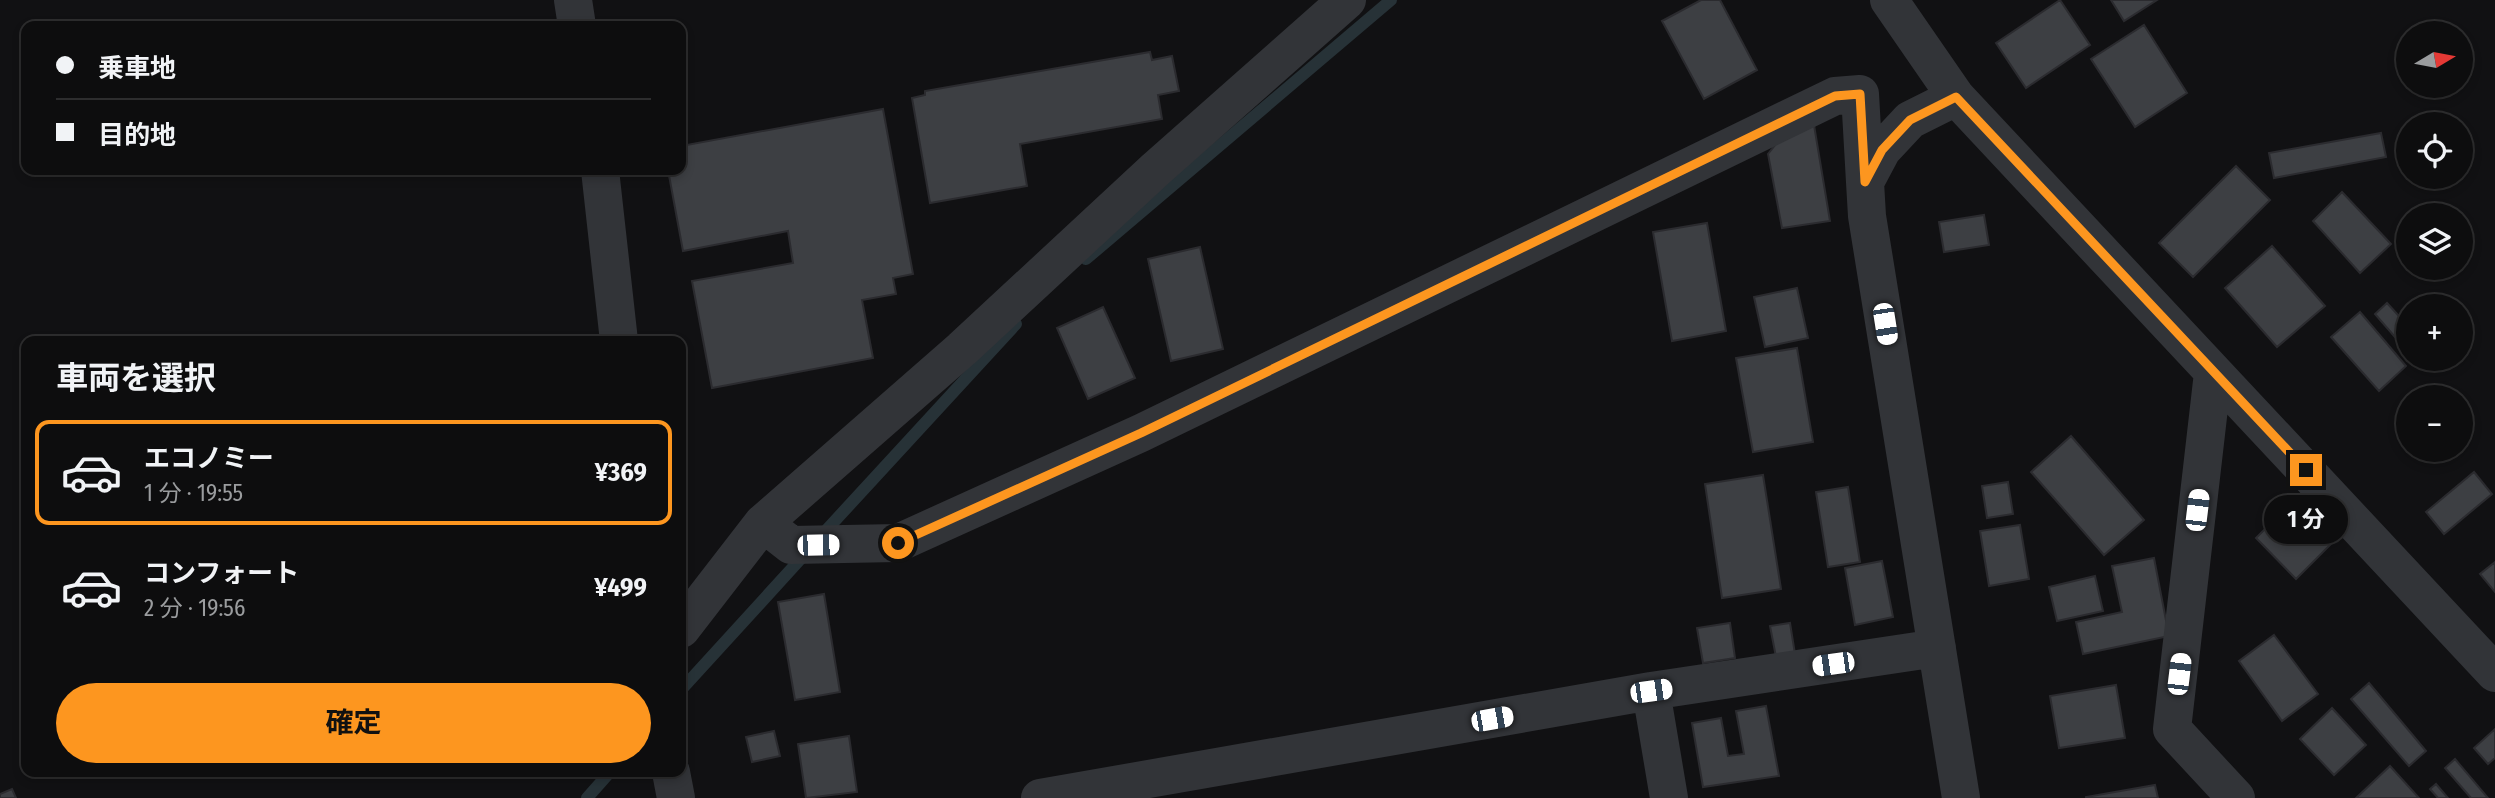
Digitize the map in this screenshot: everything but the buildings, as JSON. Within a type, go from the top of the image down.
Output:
[{"type":"street","points":[[573,0],[576,21]]},
{"type":"street","points":[[686,623],[763,523],[962,349],[1156,169],[1347,0]]},
{"type":"street","points":[[1889,0],[1956,97],[2495,673]]},
{"type":"street","points":[[763,523],[791,545],[898,543],[1141,433],[1835,96],[1860,94],[1867,216],[1961,798]]},
{"type":"street","points":[[1865,182],[1882,150],[1910,120],[1956,97]]},
{"type":"street","points":[[601,175],[618,336]]},
{"type":"street","points":[[2213,373],[2172,729],[2236,798]]},
{"type":"street","points":[[1041,798],[1651,691],[1937,648]]},
{"type":"street","points":[[1651,691],[1669,798]]},
{"type":"street","points":[[672,777],[676,798]]},
{"type":"waterway","points":[[1086,259],[1391,0]]},
{"type":"waterway","points":[[820,537],[1016,324]]},
{"type":"waterway","points":[[686,685],[806,553]]},
{"type":"waterway","points":[[587,798],[606,777]]},
{"type":"route","points":[[898,543],[1141,433],[1835,96],[1860,94],[1865,182],[1882,150],[1910,120],[1956,97],[2306,470]]}]
